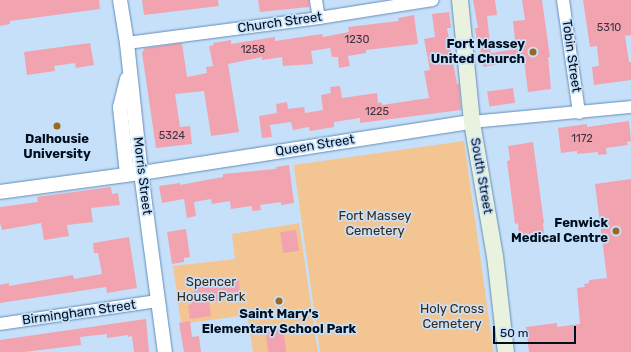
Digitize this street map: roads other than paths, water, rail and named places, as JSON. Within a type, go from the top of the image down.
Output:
[{"type":"main road","name":"South Street","points":[[460,0],[472,122],[495,256],[506,352]]},
{"type":"street","name":"Morris Street","points":[[120,0],[127,44],[134,174],[158,301],[165,352]]},
{"type":"street","points":[[316,0],[319,18]]},
{"type":"street","name":"Church Street","points":[[127,44],[319,18],[433,0]]},
{"type":"street","name":"Tobin Street","points":[[563,0],[579,113]]},
{"type":"street","name":"Queen Street","points":[[0,192],[134,174],[472,122],[631,107]]},
{"type":"street","name":"Birmingham Street","points":[[0,324],[158,301]]},
{"type":"place","name":"Fort Massey United Church","points":[[533,52]]},
{"type":"place","name":"Dalhousie University","points":[[57,126]]},
{"type":"place","name":"Fenwick Medical Centre","points":[[616,231]]},
{"type":"place","name":"Saint Mary's Elementary School Park","points":[[279,301]]},
{"type":"park label","name":"Fort Massey Cemetery","points":[[375,224]]},
{"type":"park label","name":"Spencer House Park","points":[[211,290]]},
{"type":"park label","name":"Holy Cross Cemetery","points":[[452,318]]}]
